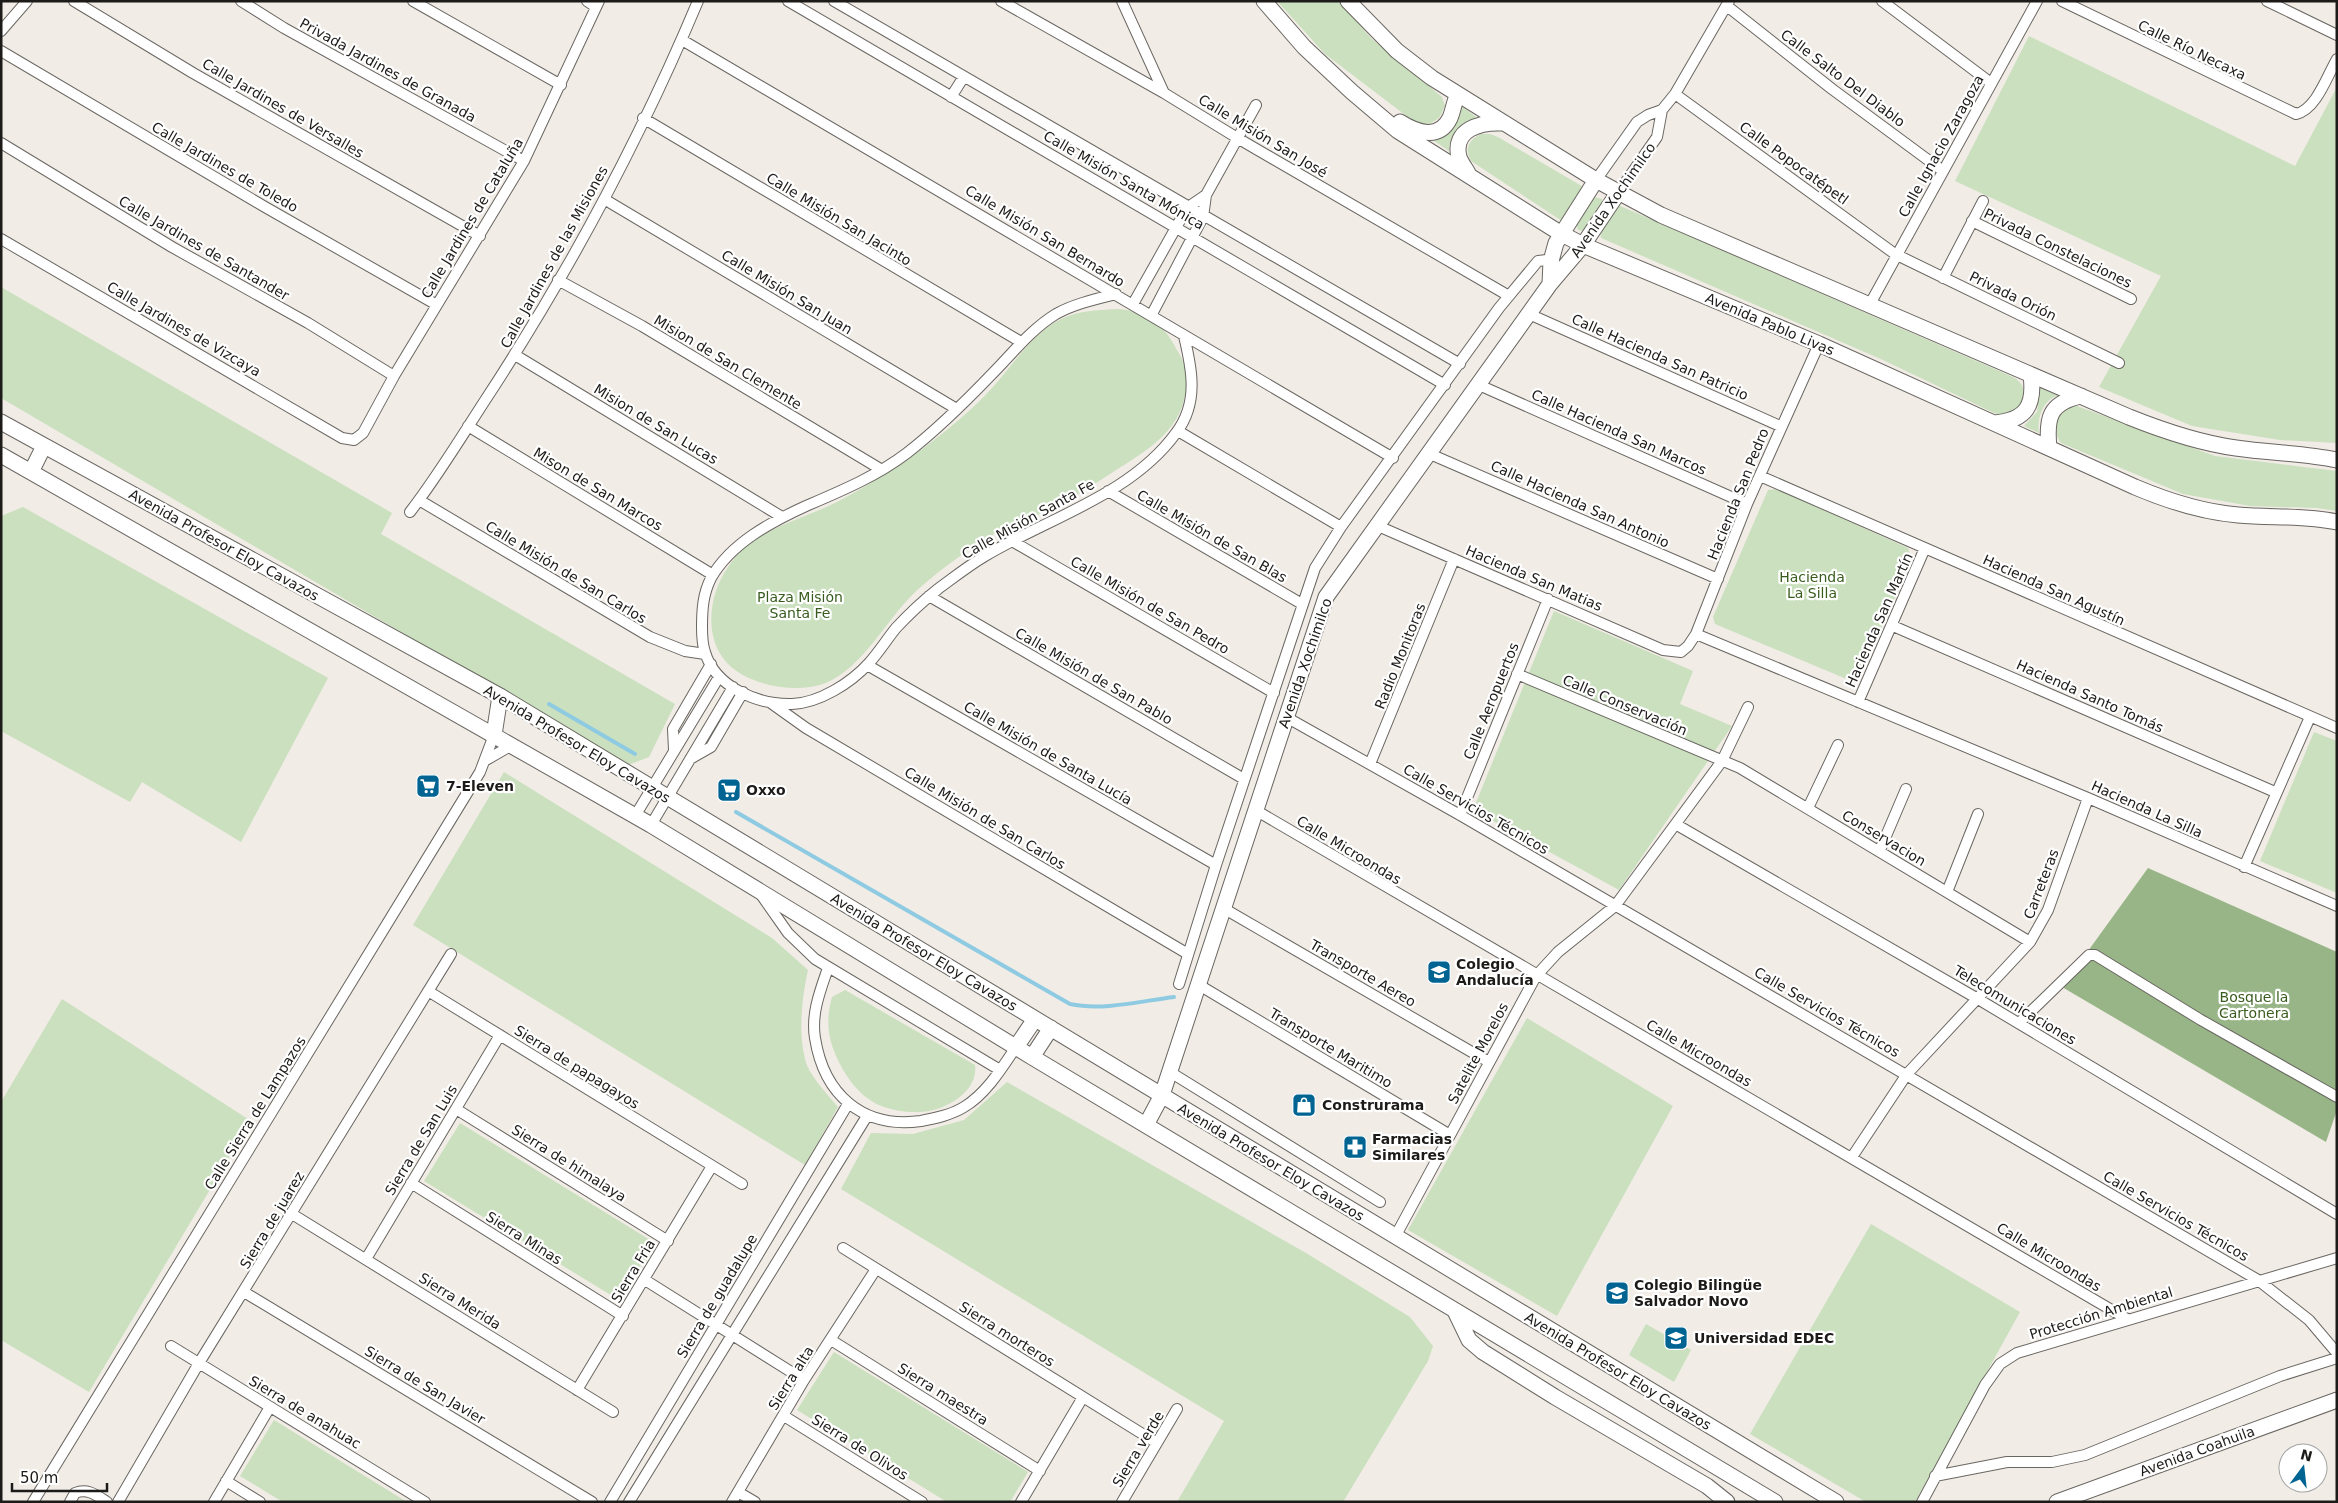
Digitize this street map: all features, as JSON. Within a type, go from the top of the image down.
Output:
[{"type":"main road","name":"Avenida Pablo Livas","points":[[1264,1],[1304,47],[1352,92],[1398,131],[1469,177],[1583,245],[1819,344],[2135,487],[2194,508],[2237,515],[2314,518],[2337,522]]},
{"type":"main road","points":[[1348,1],[1398,51],[1457,96],[1618,193],[1661,215],[2129,417],[2190,439],[2237,448],[2337,460]]},
{"type":"main road","points":[[1352,92],[1413,130],[1430,133],[1441,129],[1446,124],[1457,96]]},
{"type":"main road","points":[[1469,177],[1459,156],[1459,142],[1464,134],[1478,124],[1502,123]]},
{"type":"main road","name":"Avenida Xochimilco","points":[[1146,1125],[1162,1095],[1170,1072],[1326,597],[1550,284],[1558,265],[1560,233],[1596,180]]},
{"type":"main road","name":"Avenida Xochimilco","points":[[1558,265],[1583,245],[1618,193]]},
{"type":"main road","points":[[1994,423],[2013,420],[2025,412],[2031,398],[2031,375]]},
{"type":"main road","points":[[2049,448],[2048,424],[2053,410],[2062,402],[2081,396]]},
{"type":"main road","name":"Avenida Profesor Eloy Cavazos","points":[[1,422],[500,696],[651,789],[1836,1502]]},
{"type":"main road","points":[[31,472],[44,446]]},
{"type":"main road","points":[[1,455],[651,825],[1032,1057],[1775,1502]]},
{"type":"main road","points":[[494,735],[500,696]]},
{"type":"main road","points":[[1016,1047],[1035,1019]]},
{"type":"main road","points":[[1032,1057],[1050,1028]]},
{"type":"main road","points":[[1455,1311],[1469,1340],[1484,1352],[1554,1397],[1707,1486],[1727,1502]]},
{"type":"main road","name":"Avenida Coahuila","points":[[2056,1502],[2337,1400]]},
{"type":"main road","points":[[1670,1464],[1733,1477]]},
{"type":"street","points":[[1,31],[27,1]]},
{"type":"street","name":"Calle Jardines de Versalles","points":[[74,1],[193,73],[480,236]]},
{"type":"street","name":"Privada Jardines de Granada","points":[[241,1],[284,28],[524,161]]},
{"type":"street","points":[[413,1],[561,85]]},
{"type":"street","points":[[587,1],[598,4]]},
{"type":"street","name":"Calle Jardines de las Misiones","points":[[410,512],[515,355],[604,199],[682,40],[698,1]]},
{"type":"street","name":"Calle Misión Santa Mónica","points":[[788,1],[1176,226],[1445,385]]},
{"type":"street","name":"Calle Misión Santa Mónica","points":[[834,1],[1187,208],[1460,364]]},
{"type":"street","name":"Calle Misión San José","points":[[1001,1],[1164,93],[1239,140],[1509,296]]},
{"type":"street","points":[[1122,1],[1164,93]]},
{"type":"street","points":[[1882,1],[1992,83]]},
{"type":"street","name":"Calle Ignacio Zaragoza","points":[[1870,304],[2036,1]]},
{"type":"street","name":"Calle Río Necaxa","points":[[2062,1],[2280,108],[2296,114],[2304,112],[2310,106],[2337,59]]},
{"type":"street","points":[[2267,1],[2337,35]]},
{"type":"street","name":"Calle Jardines de Cataluña","points":[[354,440],[363,433],[394,376],[524,161],[598,4]]},
{"type":"street","name":"Avenida Xochimilco","points":[[1618,193],[1657,137],[1662,110],[1675,94],[1728,4]]},
{"type":"street","name":"Calle Salto Del Diablo","points":[[1728,4],[1832,89],[1943,171]]},
{"type":"street","name":"Calle Misión San Bernardo","points":[[682,40],[1152,314],[1184,336],[1393,458]]},
{"type":"street","name":"Calle Jardines de Toledo","points":[[1,51],[264,207],[437,305]]},
{"type":"street","points":[[951,97],[963,78]]},
{"type":"street","name":"Calle Popocatépetl","points":[[1675,94],[1896,254]]},
{"type":"street","points":[[1152,314],[1203,217],[1206,195],[1239,140],[1256,105]]},
{"type":"street","name":"Avenida Xochimilco","points":[[1596,180],[1637,122],[1648,114],[1662,110]]},
{"type":"street","name":"Calle Misión San Jacinto","points":[[643,118],[1021,342]]},
{"type":"street","name":"Calle Jardines de Santander","points":[[1,143],[172,247],[308,323],[394,376]]},
{"type":"street","points":[[1133,304],[1187,208],[1206,195]]},
{"type":"street","name":"Calle Misión San Juan","points":[[604,199],[956,408]]},
{"type":"street","points":[[1943,278],[1983,201]]},
{"type":"street","name":"Privada Constelaciones","points":[[1972,221],[2131,300]]},
{"type":"street","name":"Calle Jardines de Vizcaya","points":[[1,238],[342,438],[354,440]]},
{"type":"street","name":"Privada Orión","points":[[1896,254],[2119,363]]},
{"type":"street","points":[[1179,984],[1244,779],[1315,568],[1341,528],[1535,263],[1541,260],[1558,265]]},
{"type":"street","name":"Mision de San Clemente","points":[[558,280],[642,326],[882,470]]},
{"type":"street","name":"Calle Misión Santa Fe","points":[[1116,294],[1076,305],[1042,324],[1021,342],[990,376],[909,451],[882,470],[782,517],[737,548],[713,575],[704,594],[702,611],[705,654],[719,677],[738,690],[770,702],[793,704],[826,695],[867,665],[894,631],[929,596],[983,557],[1108,491],[1152,460],[1178,431],[1188,410],[1193,387],[1192,369],[1184,336]]},
{"type":"street","name":"Calle Hacienda San Patricio","points":[[1530,314],[1780,426]]},
{"type":"street","name":"Hacienda San Pedro","points":[[1681,652],[1688,646],[1696,634],[1780,426],[1819,344]]},
{"type":"street","name":"Mision de San Lucas","points":[[515,355],[782,517]]},
{"type":"street","name":"Calle Hacienda San Marcos","points":[[1479,385],[1747,504]]},
{"type":"street","name":"Mison de San Marcos","points":[[468,426],[713,575]]},
{"type":"street","points":[[1178,431],[1341,528]]},
{"type":"street","name":"Calle Hacienda San Antonio","points":[[1430,454],[1718,580]]},
{"type":"street","name":"Hacienda San Agustín","points":[[1760,476],[2337,728]]},
{"type":"street","name":"Calle Misión de San Blas","points":[[1108,491],[1302,604]]},
{"type":"street","name":"Calle Misión de San Carlos","points":[[419,500],[650,638],[685,651],[705,654]]},
{"type":"street","name":"Hacienda San Matias","points":[[1378,526],[1548,598],[1663,650],[1681,652]]},
{"type":"street","name":"Calle Misión de San Pedro","points":[[1012,541],[1274,693]]},
{"type":"street","name":"Hacienda San Martín","points":[[1858,702],[1926,548]]},
{"type":"street","name":"Radio Monitoras","points":[[1370,764],[1454,559]]},
{"type":"street","name":"Calle Misión de San Pablo","points":[[929,596],[1244,779]]},
{"type":"street","name":"Calle Aeropuertos","points":[[1460,815],[1548,598]]},
{"type":"street","name":"Hacienda Santo Tomás","points":[[1893,626],[2275,792]]},
{"type":"street","name":"Hacienda La Silla","points":[[1696,634],[2088,798],[2337,906]]},
{"type":"street","points":[[674,750],[673,729],[711,664]]},
{"type":"street","name":"Calle Misión de Santa Lucía","points":[[867,665],[1216,865]]},
{"type":"street","name":"Calle Conservación","points":[[1517,674],[1722,761]]},
{"type":"street","points":[[635,816],[719,677]]},
{"type":"street","points":[[651,825],[689,760],[738,690]]},
{"type":"street","name":"Calle Misión de San Carlos","points":[[770,702],[806,728],[1188,954]]},
{"type":"street","name":"Satelite Morelos","points":[[1395,1237],[1536,976],[1558,952],[1616,906],[1722,761],[1748,707]]},
{"type":"street","name":"Calle Servicios Técnicos","points":[[1286,717],[1460,815],[2258,1280],[2309,1320],[2337,1353]]},
{"type":"street","points":[[2244,866],[2275,792],[2310,717]]},
{"type":"street","name":"Calle Sierra de Lampazos","points":[[33,1502],[486,760],[494,735]]},
{"type":"street","points":[[1808,808],[1838,745]]},
{"type":"street","points":[[486,760],[512,746]]},
{"type":"street","name":"Conservacion","points":[[1722,761],[1740,768],[1880,850],[2030,942]]},
{"type":"street","points":[[1880,850],[1906,789]]},
{"type":"street","name":"Carreteras","points":[[1852,1157],[1907,1074],[2030,942],[2048,910],[2088,798]]},
{"type":"street","name":"Calle Microondas","points":[[1257,811],[1536,976],[1852,1157],[2127,1320]]},
{"type":"street","points":[[1947,892],[1978,814]]},
{"type":"street","name":"Telecomunicaciones","points":[[1677,825],[2019,1023],[2337,1214]]},
{"type":"street","points":[[758,890],[788,932],[815,959],[1000,1070]]},
{"type":"street","name":"Transporte Aereo","points":[[1224,908],[1490,1062]]},
{"type":"street","name":"Sierra de juarez","points":[[118,1502],[199,1363],[451,954]]},
{"type":"street","points":[[2019,1023],[2089,955],[2095,955],[2201,1020],[2337,1097]]},
{"type":"street","points":[[828,968],[816,1004],[814,1017],[815,1038],[827,1075],[848,1104],[867,1116],[899,1122],[934,1119],[952,1113],[976,1097],[1000,1070],[1016,1047]]},
{"type":"street","name":"Transporte Maritimo","points":[[1198,985],[1450,1135]]},
{"type":"street","name":"Sierra de papagayos","points":[[428,991],[742,1184]]},
{"type":"street","name":"Sierra de San Luis","points":[[366,1259],[500,1035]]},
{"type":"street","points":[[1170,1072],[1380,1202]]},
{"type":"street","name":"Sierra de guadalupe","points":[[610,1502],[848,1104]]},
{"type":"street","name":"Sierra de himalaya","points":[[456,1109],[668,1241]]},
{"type":"street","points":[[629,1502],[867,1116]]},
{"type":"street","name":"Sierra Fria","points":[[577,1390],[712,1166]]},
{"type":"street","name":"Sierra Minas","points":[[412,1183],[623,1316]]},
{"type":"street","name":"Sierra Merida","points":[[292,1214],[612,1412]]},
{"type":"street","name":"Sierra morteros","points":[[843,1248],[1158,1442]]},
{"type":"street","name":"Protección Ambiental","points":[[1922,1502],[1985,1384],[2000,1364],[2017,1353],[2337,1258]]},
{"type":"street","name":"Sierra alta","points":[[732,1502],[804,1380],[876,1269]]},
{"type":"street","points":[[645,1280],[804,1380]]},
{"type":"street","name":"Sierra de San Javier","points":[[244,1292],[592,1502]]},
{"type":"street","name":"Sierra maestra","points":[[831,1340],[1040,1471]]},
{"type":"street","name":"Sierra de anahuac","points":[[171,1346],[425,1502]]},
{"type":"street","points":[[1935,1476],[1999,1463],[2052,1462],[2085,1455],[2280,1376],[2337,1358]]},
{"type":"street","points":[[1021,1502],[1083,1397]]},
{"type":"street","points":[[214,1502],[270,1407]]},
{"type":"street","name":"Sierra verde","points":[[1122,1502],[1177,1409]]},
{"type":"street","name":"Sierra de Olivos","points":[[784,1416],[922,1502]]},
{"type":"street","points":[[226,1481],[260,1502]]},
{"type":"street","points":[[70,1502],[75,1493],[81,1490],[89,1491],[107,1502]]},
{"type":"street","points":[[738,1492],[755,1502]]},
{"type":"green space","points":[[1277,1],[1338,1],[1372,39],[1442,97],[1445,106],[1439,118],[1426,126],[1417,124],[1325,54]]},
{"type":"green space","points":[[2029,36],[2295,166],[2337,87],[2337,443],[2280,440],[2192,426],[2099,387],[2161,276],[1955,181]]},
{"type":"green space","points":[[1461,106],[1479,119],[1462,126],[1454,134],[1449,151],[1433,140],[1451,131]]},
{"type":"green space","points":[[1481,134],[1490,134],[1498,137],[1585,188],[1562,221],[1471,161],[1468,152],[1469,145],[1473,139]]},
{"type":"green space","points":[[1594,197],[1602,199],[1602,205],[1585,231],[1578,230],[1576,224]]},
{"type":"green space","points":[[1618,205],[2013,377],[2023,387],[2025,394],[2024,402],[2013,414],[2000,415],[1994,413],[1883,360],[1601,238],[1600,230]]},
{"type":"green space","points":[[1,287],[392,513],[381,534],[675,704],[649,757],[628,765],[1,398]]},
{"type":"green space","name":"Plaza Misión Santa Fe","points":[[1116,309],[1141,314],[1156,323],[1168,335],[1185,368],[1186,391],[1182,408],[1174,422],[1153,445],[1074,497],[996,533],[949,564],[911,596],[864,653],[838,677],[811,687],[785,688],[772,686],[747,677],[727,663],[719,653],[714,641],[711,615],[716,590],[728,567],[738,555],[761,536],[856,492],[929,444],[977,403],[1031,342],[1049,326],[1059,320],[1079,313]]},
{"type":"green space","points":[[2040,388],[2058,395],[2044,406],[2040,416],[2039,433],[2024,426],[2037,412]]},
{"type":"green space","points":[[2074,405],[2215,456],[2337,471],[2337,511],[2317,508],[2250,506],[2183,494],[2061,443],[2055,431],[2056,420],[2063,412]]},
{"type":"green space","name":"Hacienda La Silla","points":[[1777,489],[1908,548],[1912,560],[1856,683],[1715,624],[1713,617],[1768,490]]},
{"type":"green space","points":[[23,507],[328,678],[241,842],[142,782],[130,802],[1,731],[1,516]]},
{"type":"green space","points":[[1554,611],[1693,671],[1680,704],[1732,726],[1619,890],[1473,810]]},
{"type":"green space","points":[[2314,732],[2337,741],[2337,893],[2260,861]]},
{"type":"green space","points":[[504,772],[772,938],[808,970],[802,1014],[802,1037],[805,1059],[814,1078],[838,1107],[805,1165],[413,925]]},
{"type":"green space","name":"Bosque la Cartonera","points":[[2148,868],[2337,952],[2337,1110],[2326,1142],[2062,987]]},
{"type":"green space","points":[[845,990],[975,1065],[975,1075],[971,1085],[956,1100],[946,1106],[924,1112],[899,1111],[884,1107],[870,1100],[853,1085],[841,1066],[833,1049],[829,1032],[828,1023],[832,997]]},
{"type":"green space","points":[[62,999],[251,1121],[89,1392],[1,1340],[1,1102]]},
{"type":"green space","points":[[1527,1018],[1673,1106],[1557,1316],[1408,1230]]},
{"type":"green space","points":[[1007,1082],[1306,1253],[1410,1317],[1433,1346],[1428,1361],[1343,1502],[1177,1502],[1224,1421],[841,1189],[871,1133],[913,1134],[964,1120]]},
{"type":"green space","points":[[460,1123],[655,1243],[619,1300],[424,1181]]},
{"type":"green space","points":[[1871,1224],[2020,1312],[1915,1502],[1866,1502],[1750,1434]]},
{"type":"green space","points":[[1646,1324],[1691,1350],[1674,1382],[1629,1355]]},
{"type":"green space","points":[[834,1352],[1028,1472],[1010,1502],[947,1502],[797,1410]]},
{"type":"green space","points":[[274,1420],[407,1502],[283,1502],[240,1476]]},
{"type":"waterway","points":[[549,704],[635,754]]},
{"type":"waterway","points":[[736,812],[1070,1004],[1109,1006],[1174,997]]},
{"type":"place","name":"7-Eleven","points":[[428,786]]},
{"type":"place","name":"Oxxo","points":[[729,790]]},
{"type":"place","name":"Colegio Andalucía","points":[[1439,972]]},
{"type":"place","name":"Construrama","points":[[1304,1105]]},
{"type":"place","name":"Farmacias Similares","points":[[1355,1147]]},
{"type":"place","name":"Colegio Bilingüe Salvador Novo","points":[[1617,1293]]},
{"type":"place","name":"Universidad EDEC","points":[[1676,1338]]}]
